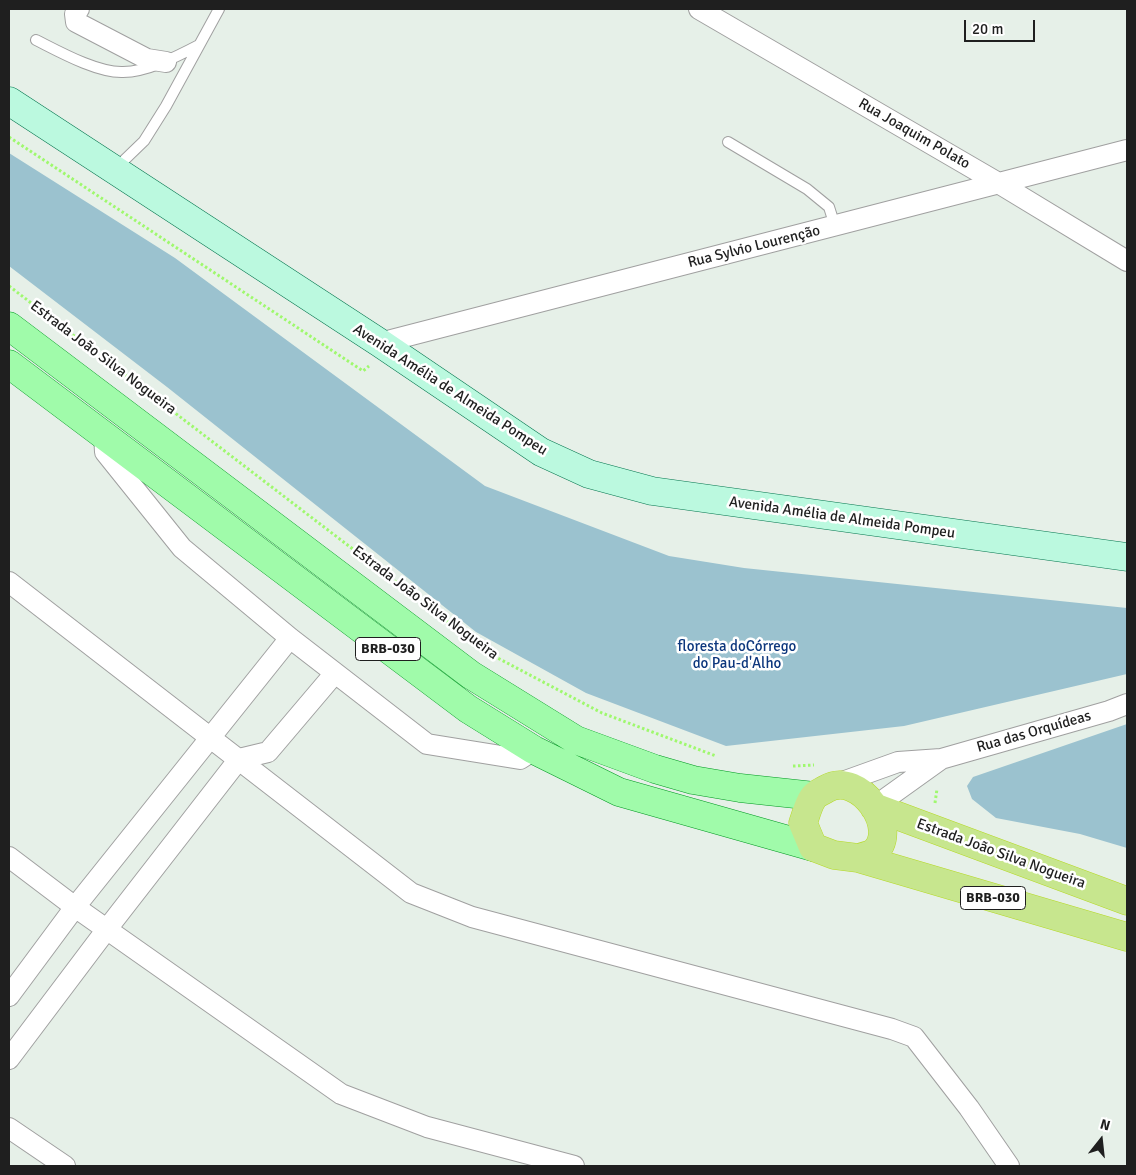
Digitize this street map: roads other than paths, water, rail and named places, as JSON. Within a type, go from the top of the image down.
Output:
[{"type":"highway","points":[[822,782],[850,787],[864,793],[874,807],[883,825],[880,842],[873,853],[858,858],[834,855],[813,847],[803,823],[822,782]]},
{"type":"highway","name":"Estrada João Silva Nogueira","points":[[874,807],[1127,901]]},
{"type":"highway","name":"BRB-030","points":[[858,858],[1127,937]]},
{"type":"main road","name":"Estrada João Silva Nogueira","points":[[9,326],[471,675],[576,740],[655,769],[693,780],[740,788],[822,782]]},
{"type":"main road","name":"BRB-030","points":[[9,364],[468,709],[534,750],[619,792],[813,847]]},
{"type":"street","points":[[79,9],[75,14],[76,22],[147,59],[166,62]]},
{"type":"street","name":"Rua Joaquim Polato","points":[[699,9],[1000,184],[1127,261]]},
{"type":"street","name":"Avenida Amélia de Almeida Pompeu","points":[[9,101],[385,347],[541,452],[589,474],[652,491],[1127,557]]},
{"type":"street","name":"Rua Sylvio Lourenção","points":[[385,347],[1127,150]]},
{"type":"street","points":[[104,434],[105,452],[182,548],[290,638],[426,744],[520,759],[534,750]]},
{"type":"street","points":[[9,582],[411,893],[472,917],[892,1029],[914,1038],[969,1108],[1009,1166]]},
{"type":"street","points":[[9,996],[75,907],[290,638]]},
{"type":"street","points":[[9,1059],[106,929],[239,759],[268,752],[334,673]]},
{"type":"street","name":"Rua das Orquídeas","points":[[822,782],[898,762],[941,759],[1109,711],[1127,704]]},
{"type":"street","name":"Rua das Orquídeas","points":[[874,807],[941,759]]},
{"type":"street","points":[[9,857],[75,907],[341,1094],[426,1127],[574,1166]]},
{"type":"street","points":[[9,1128],[65,1166]]},
{"type":"lane","points":[[114,170],[144,141],[166,106],[219,9]]},
{"type":"lane","points":[[36,40],[69,57],[123,72],[166,62],[200,45]]},
{"type":"lane","points":[[728,142],[807,189],[829,207],[835,226]]},
{"type":"park label","name":"floresta doCórrego do Pau-d'Alho","points":[[737,656]]}]
